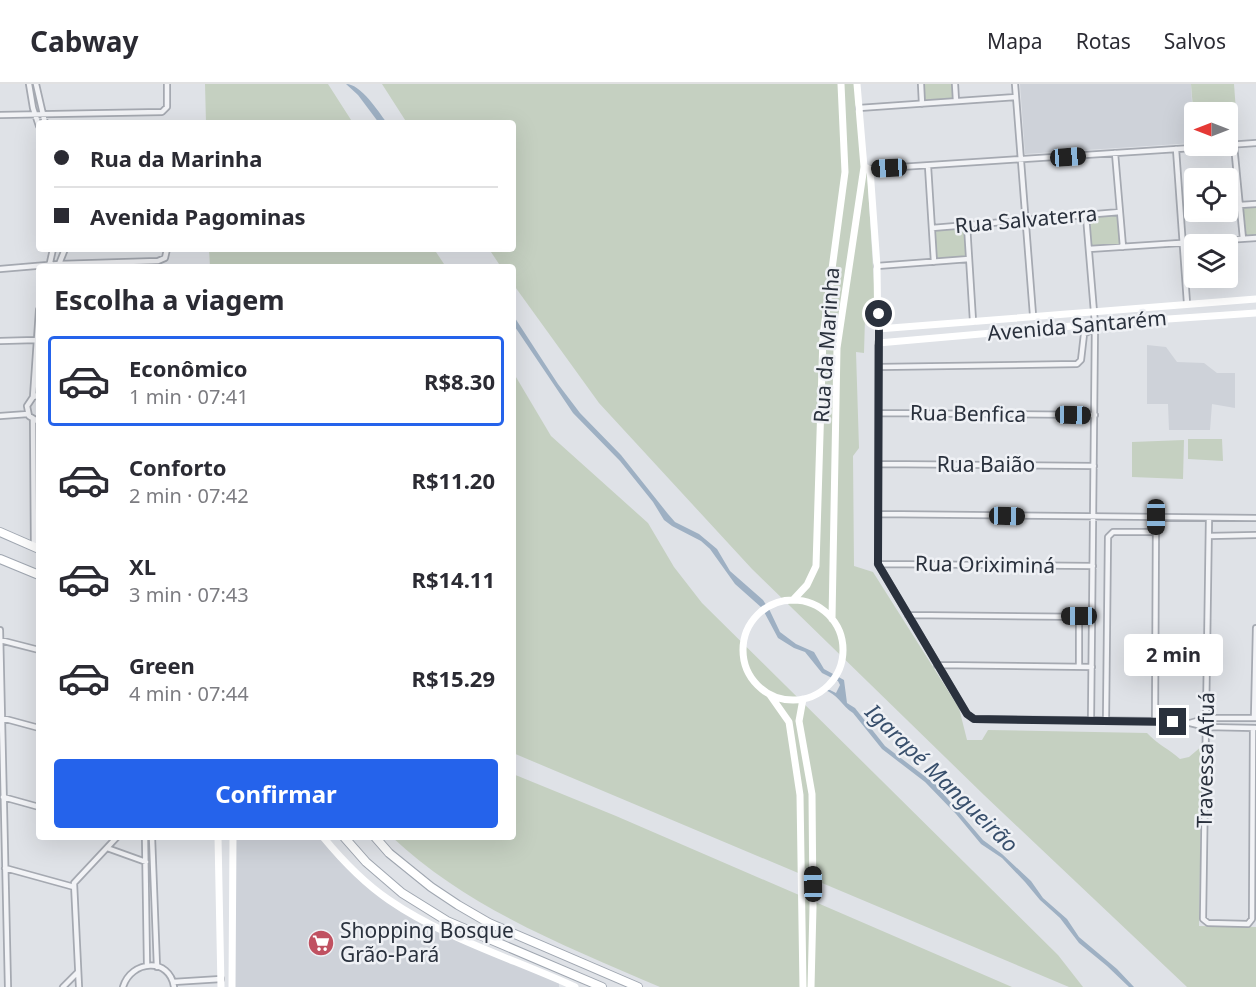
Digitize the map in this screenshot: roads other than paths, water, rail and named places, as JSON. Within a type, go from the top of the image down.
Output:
[{"type":"main road","name":"Rua da Marinha","points":[[793,600],[807,585],[816,566],[823,336],[845,172],[841,84]]},
{"type":"main road","name":"Rua da Marinha","points":[[857,84],[877,266],[878,343]]},
{"type":"main road","name":"Rua da Marinha","points":[[832,619],[837,348],[867,168]]},
{"type":"main road","name":"Avenida Santarém","points":[[878,329],[1256,298]]},
{"type":"main road","name":"Avenida Santarém","points":[[878,343],[1256,313]]},
{"type":"main road","points":[[898,327],[896,332],[898,341]]},
{"type":"main road","points":[[0,532],[36,548]]},
{"type":"main road","points":[[0,559],[36,574]]},
{"type":"main road","points":[[770,695],[781,699],[803,699],[823,690],[837,672],[843,651],[838,629],[832,619],[815,605],[793,600],[771,604],[762,610],[747,629],[742,648],[744,661],[753,681],[770,695],[789,722],[800,795],[803,987]]},
{"type":"main road","points":[[803,699],[799,721],[812,794],[811,987]]},
{"type":"main road","points":[[219,840],[221,983]]},
{"type":"main road","points":[[232,987],[233,840]]},
{"type":"main road","points":[[326,840],[365,881],[390,900],[468,942],[573,986]]},
{"type":"main road","points":[[347,840],[366,862],[402,893],[447,921],[602,987]]},
{"type":"main road","points":[[378,840],[390,853],[431,886],[489,923],[638,987]]},
{"type":"main road","points":[[219,936],[222,933],[227,934],[227,945],[232,951]]},
{"type":"street","points":[[29,84],[37,120]]},
{"type":"street","points":[[36,84],[44,120]]},
{"type":"street","points":[[0,115],[162,112],[167,107],[167,84]]},
{"type":"street","points":[[921,84],[922,104]]},
{"type":"street","points":[[955,84],[956,101]]},
{"type":"street","points":[[1015,84],[1033,315]]},
{"type":"street","points":[[859,108],[1016,97]]},
{"type":"street","points":[[1238,145],[1256,143]]},
{"type":"street","points":[[867,168],[1184,148]]},
{"type":"street","points":[[1176,149],[1187,303]]},
{"type":"street","points":[[1115,153],[1123,248]]},
{"type":"street","points":[[1235,156],[1243,239]]},
{"type":"street","points":[[928,166],[934,262]]},
{"type":"street","points":[[1240,205],[1256,204]]},
{"type":"street","name":"Rua Salvaterra","points":[[932,228],[1119,212]]},
{"type":"street","points":[[1086,216],[1095,326],[1091,719]]},
{"type":"street","points":[[967,225],[973,321]]},
{"type":"street","points":[[1089,249],[1256,238]]},
{"type":"street","points":[[83,264],[158,261],[165,258],[166,252]]},
{"type":"street","points":[[877,266],[969,259]]},
{"type":"street","points":[[0,269],[36,267]]},
{"type":"street","points":[[878,367],[1077,364],[1081,360],[1084,334],[1095,326]]},
{"type":"street","points":[[0,341],[36,340]]},
{"type":"street","name":"Rua da Marinha","points":[[878,343],[878,564]]},
{"type":"street","points":[[36,363],[33,397],[27,406],[28,414],[36,420]]},
{"type":"street","name":"Rua Benfica","points":[[878,413],[1095,415]]},
{"type":"street","points":[[0,416],[28,414]]},
{"type":"street","points":[[33,419],[36,444],[36,548]]},
{"type":"street","name":"Rua Baião","points":[[878,464],[1094,466]]},
{"type":"street","points":[[878,514],[1256,518]]},
{"type":"street","points":[[1155,720],[1156,517]]},
{"type":"street","name":"Travessa Afuá","points":[[1209,518],[1203,919],[1208,923],[1248,924],[1252,919],[1255,728]]},
{"type":"street","points":[[1106,720],[1108,537],[1113,532],[1156,532]]},
{"type":"street","points":[[1209,536],[1256,535]]},
{"type":"street","points":[[878,564],[967,714],[974,719],[1155,720],[1206,727],[1255,728]]},
{"type":"street","name":"Rua Oriximiná","points":[[878,564],[1093,566]]},
{"type":"street","points":[[908,615],[1093,616]]},
{"type":"street","points":[[1079,616],[1079,667]]},
{"type":"street","points":[[1190,723],[1207,718],[1255,718],[1256,628]]},
{"type":"street","points":[[0,630],[2,831],[5,868],[3,904],[8,987]]},
{"type":"street","points":[[0,640],[36,649]]},
{"type":"street","points":[[937,665],[1092,667]]},
{"type":"street","points":[[2,718],[36,727]]},
{"type":"street","points":[[3,797],[36,806]]},
{"type":"street","points":[[79,987],[74,887],[76,879],[114,840]]},
{"type":"street","points":[[145,840],[147,965]]},
{"type":"street","points":[[152,840],[157,967]]},
{"type":"street","points":[[107,848],[146,862]]},
{"type":"street","points":[[5,868],[74,887]]},
{"type":"street","points":[[146,881],[155,882]]},
{"type":"street","points":[[123,987],[130,972],[147,965],[157,967],[169,975],[173,984],[221,983]]},
{"type":"street","points":[[63,987],[78,972]]},
{"type":"water","points":[[346,84],[352,85],[363,93],[385,120],[377,120],[358,95]]},
{"type":"water","points":[[516,320],[580,413],[621,455],[675,522],[699,534],[717,549],[730,571],[763,600],[780,632],[796,644],[814,652],[824,669],[844,680],[847,703],[855,708],[885,746],[935,784],[983,840],[1031,881],[1043,898],[1067,919],[1079,937],[1117,969],[1134,987],[1129,987],[1079,943],[1060,918],[1040,900],[1002,858],[981,844],[925,782],[882,749],[853,713],[832,694],[824,690],[836,693],[840,685],[838,681],[822,673],[805,652],[778,638],[762,608],[735,584],[710,549],[701,541],[664,520],[653,502],[620,461],[573,413],[516,328]]},
{"type":"place","name":"Shopping Bosque Grão-Pará","points":[[321,943]]},
{"type":"water label","name":"Igarapé Mangueirão","points":[[942,778]]}]
